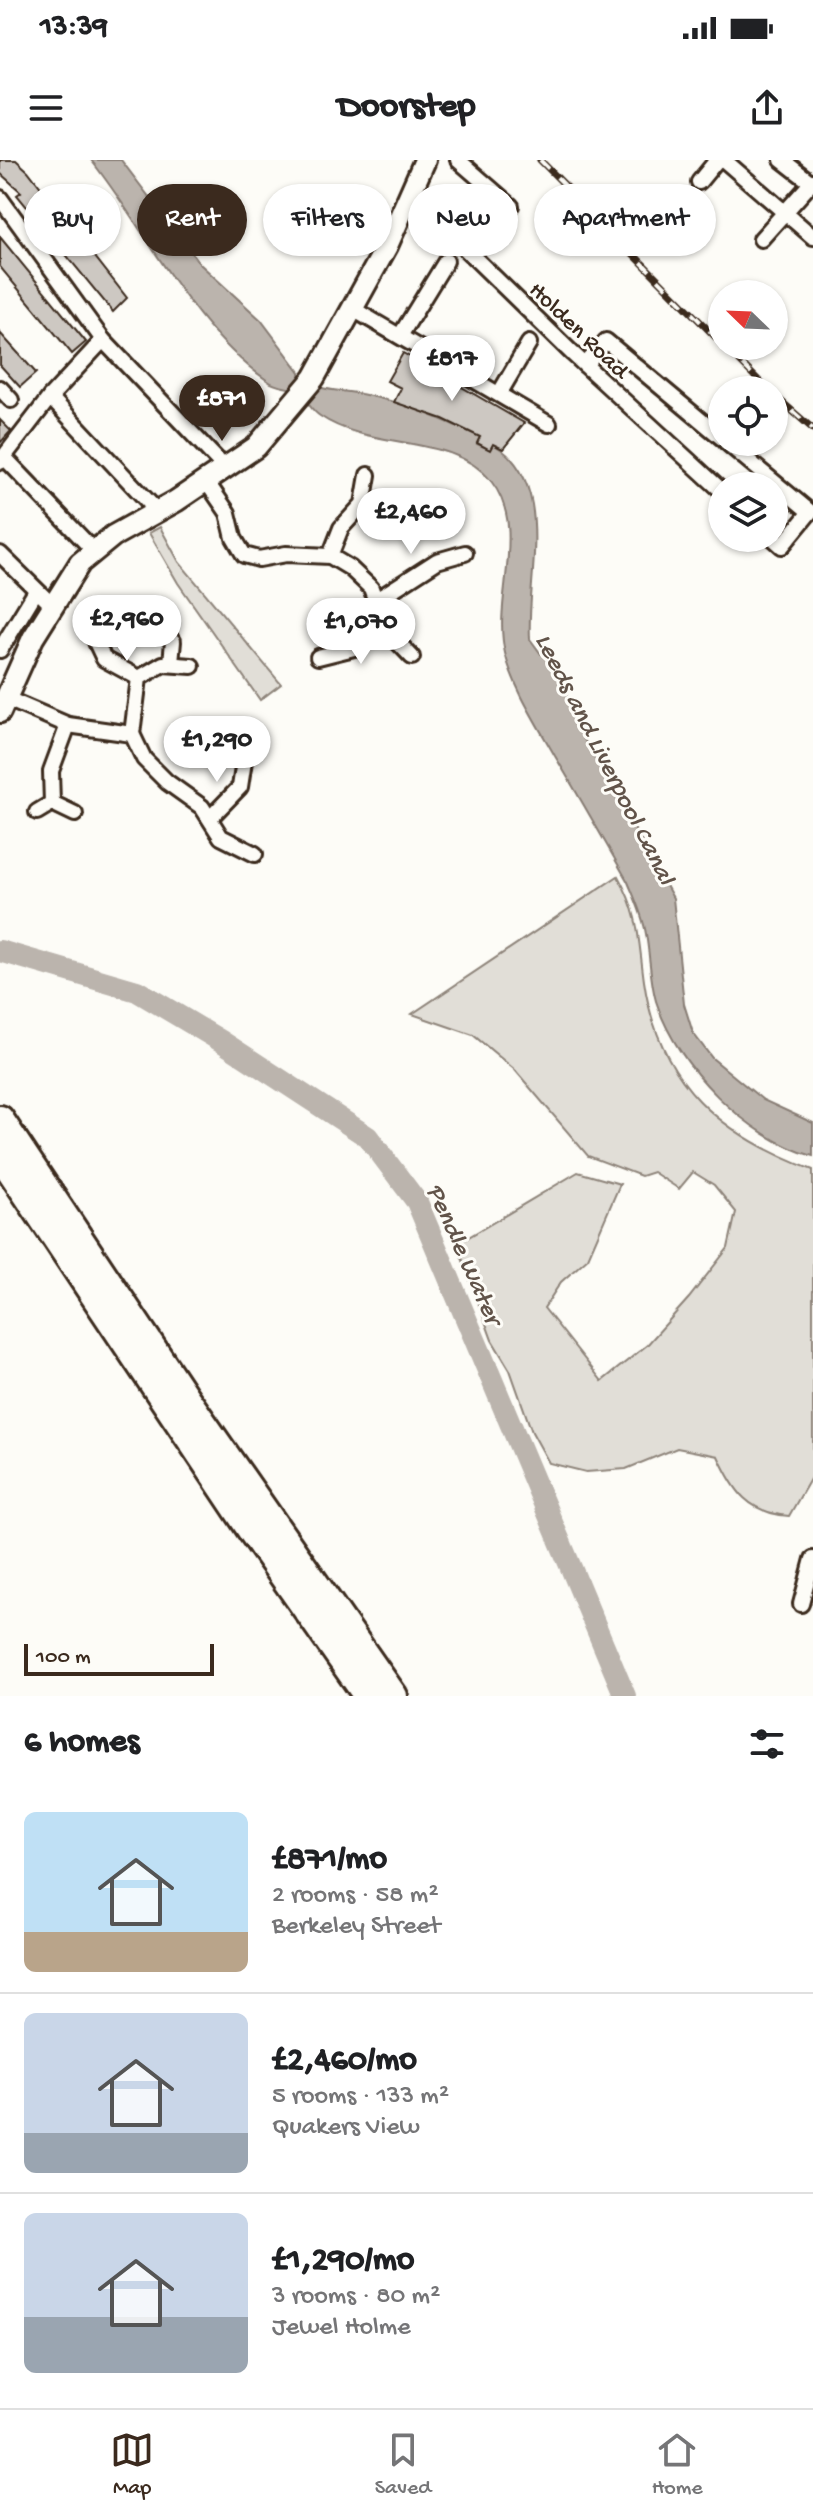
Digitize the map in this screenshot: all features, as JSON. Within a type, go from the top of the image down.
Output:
[{"type":"highway","points":[[0,1119],[186,1398],[394,1696]]},
{"type":"highway","points":[[0,1155],[252,1532],[367,1696]]},
{"type":"main road","points":[[416,184],[425,160]]},
{"type":"main road","points":[[2,705],[53,606],[80,563],[93,550],[206,481],[271,433],[314,378],[408,202]]},
{"type":"street","points":[[458,160],[486,184]]},
{"type":"street","points":[[699,182],[717,160]]},
{"type":"street","points":[[724,160],[813,237]]},
{"type":"street","points":[[761,239],[812,183],[782,160]]},
{"type":"street","points":[[0,198],[103,340],[225,468]]},
{"type":"street","name":"Holden Road","points":[[473,256],[708,478]]},
{"type":"street","points":[[400,336],[446,261]]},
{"type":"street","points":[[353,309],[549,424]]},
{"type":"street","points":[[93,550],[2,459],[50,397],[103,340]]},
{"type":"street","points":[[585,365],[606,341],[708,427]]},
{"type":"street","points":[[499,394],[529,343]]},
{"type":"street","points":[[0,388],[11,400]]},
{"type":"street","points":[[50,397],[158,512]]},
{"type":"street","points":[[743,456],[762,472]]},
{"type":"street","points":[[330,556],[341,528],[363,504],[368,475]]},
{"type":"street","points":[[206,481],[228,513],[234,538],[244,555],[259,559],[286,554],[330,556],[350,568],[371,588],[386,630],[401,641],[412,657]]},
{"type":"street","points":[[788,494],[810,512],[788,533]]},
{"type":"street","points":[[375,601],[437,561],[465,553]]},
{"type":"street","points":[[0,554],[53,606]]},
{"type":"street","points":[[0,650],[36,591]]},
{"type":"street","points":[[318,657],[354,648],[386,630]]},
{"type":"street","points":[[171,663],[173,641]]},
{"type":"street","points":[[96,642],[104,659],[139,678]]},
{"type":"street","points":[[139,678],[163,664],[192,666]]},
{"type":"street","points":[[139,678],[132,734],[144,759],[211,817],[221,837],[255,854]]},
{"type":"street","points":[[2,705],[68,725],[132,734]]},
{"type":"street","points":[[52,803],[51,771],[68,725]]},
{"type":"street","points":[[211,817],[240,787],[244,761]]},
{"type":"street","points":[[37,812],[52,803]]},
{"type":"street","points":[[52,803],[75,814]]},
{"type":"street","points":[[801,1604],[813,1559]]},
{"type":"shaded area","points":[[91,160],[121,160],[139,184],[137,226],[121,202],[121,184],[109,184]]},
{"type":"shaded area","points":[[157,256],[194,256],[261,320],[300,372],[301,379],[323,388],[377,397],[422,412],[480,437],[477,444],[489,449],[493,444],[513,461],[526,482],[532,506],[534,561],[530,639],[541,654],[553,658],[559,666],[573,719],[673,898],[684,1004],[693,1033],[712,1058],[763,1100],[813,1123],[813,1156],[763,1133],[717,1096],[697,1074],[666,1026],[654,993],[645,927],[628,882],[534,719],[509,666],[502,632],[509,542],[507,520],[502,500],[491,481],[475,466],[455,455],[364,434],[341,427],[316,413],[296,391],[271,383],[241,359],[193,307]]},
{"type":"shaded area","points":[[160,527],[179,562],[281,684],[260,700],[178,583],[149,533]]},
{"type":"shaded area","points":[[618,876],[634,915],[652,1017],[664,1049],[680,1077],[723,1122],[780,1156],[813,1170],[813,1474],[789,1516],[763,1510],[744,1498],[730,1480],[718,1456],[677,1448],[626,1469],[586,1472],[549,1463],[532,1432],[510,1370],[492,1340],[457,1244],[578,1172],[620,1184],[588,1258],[561,1282],[544,1308],[602,1381],[647,1345],[728,1248],[736,1212],[714,1185],[693,1172],[679,1189],[653,1172],[641,1176],[588,1156],[515,1070],[473,1035],[412,1014]]},
{"type":"building","points":[[0,160],[16,160],[38,184],[24,184],[24,204],[17,195],[21,192],[0,173]]},
{"type":"building","points":[[0,237],[86,342],[72,354],[0,267]]},
{"type":"building","points":[[67,256],[94,256],[127,298],[113,312]]},
{"type":"building","points":[[0,333],[36,373],[20,387],[0,365]]},
{"type":"building","points":[[403,353],[524,423],[503,449],[493,444],[490,450],[477,443],[480,437],[443,419],[394,402],[401,388],[387,381]]},
{"type":"building","points":[[0,420],[11,431],[0,443]]},
{"type":"waterway","name":"Pendle Water","points":[[0,951],[137,991],[221,1041],[368,1137],[417,1202],[625,1696]]},
{"type":"railway","points":[[540,160],[754,376]]},
{"type":"railway","points":[[788,407],[813,429]]},
{"type":"water label","name":"Leeds and Liverpool Canal","points":[[607,758]]}]
